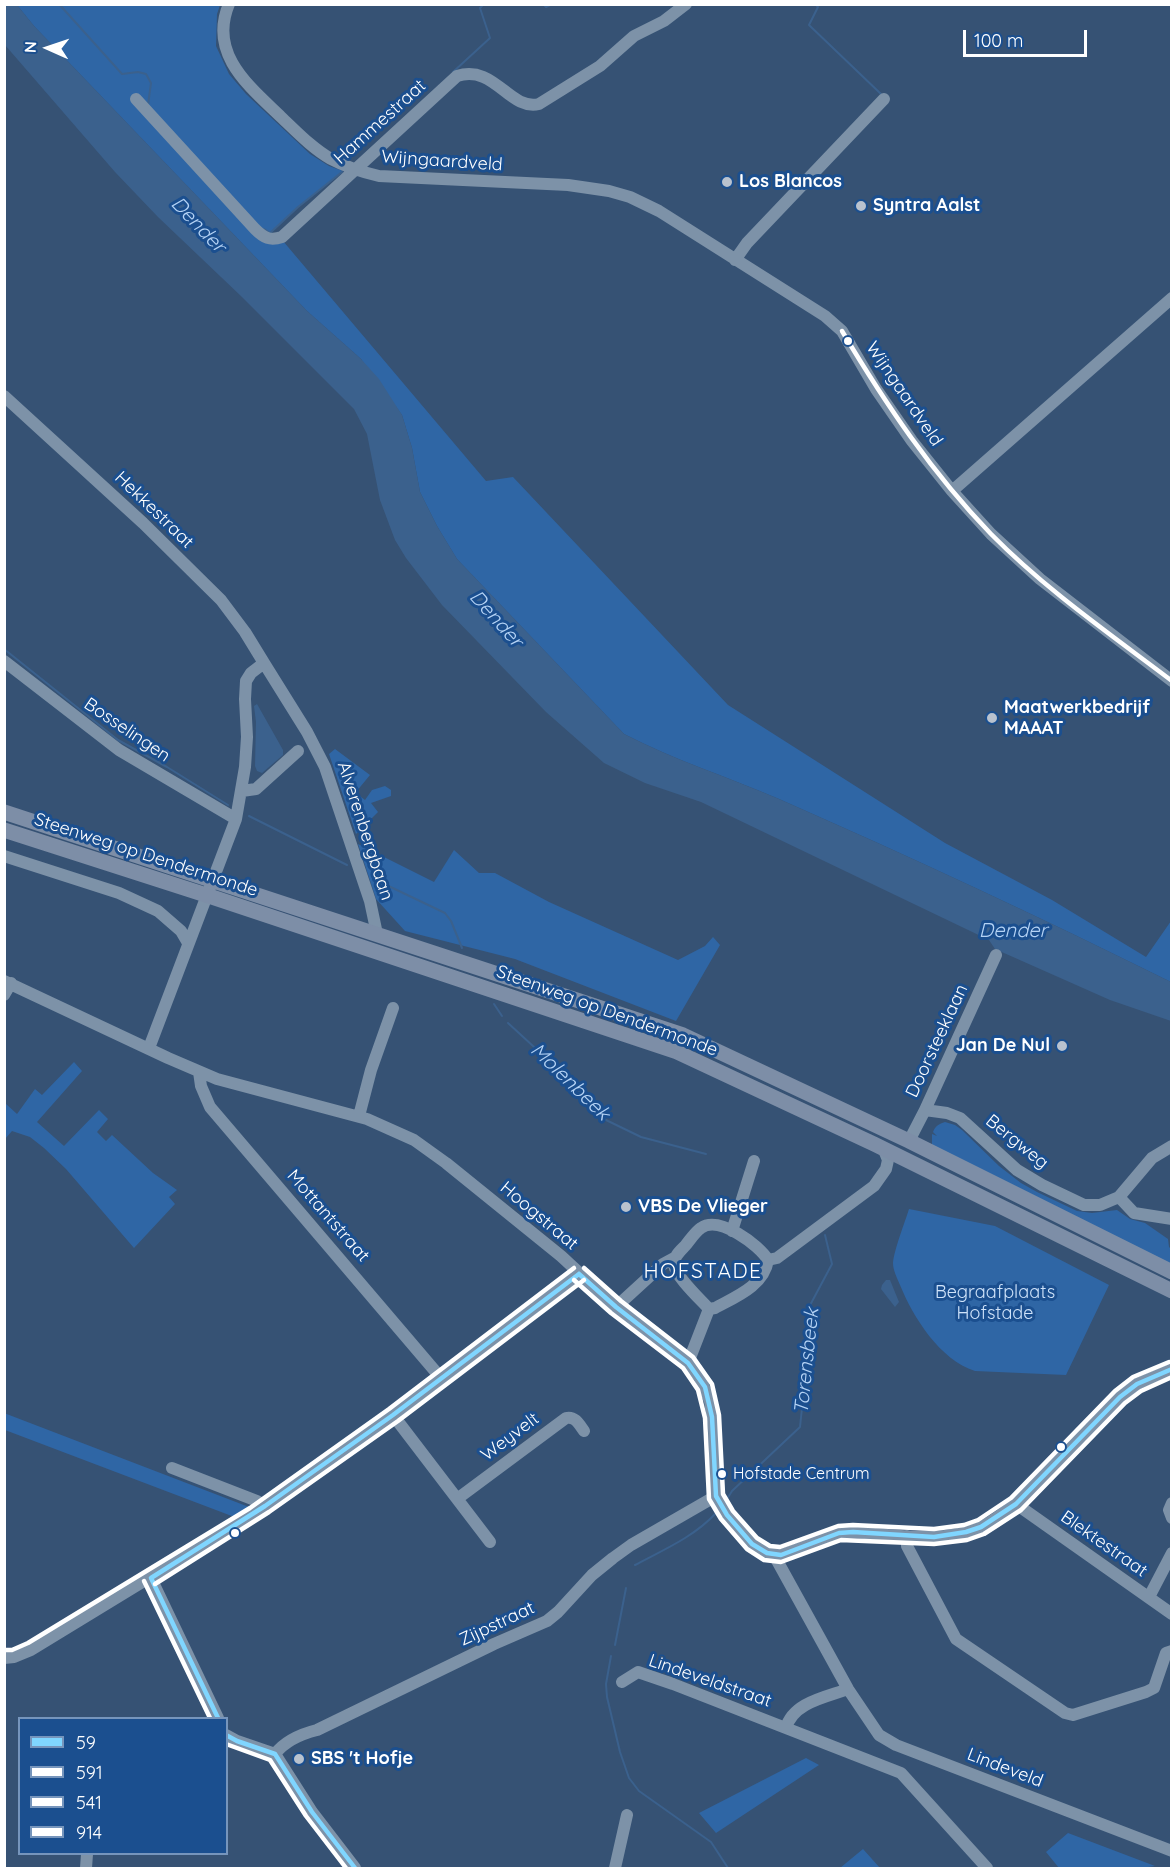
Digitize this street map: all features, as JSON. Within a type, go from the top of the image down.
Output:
[{"type":"main road","name":"Steenweg op Dendermonde","points":[[4,812],[683,1035],[909,1141],[1172,1272]]},
{"type":"main road","name":"Steenweg op Dendermonde","points":[[4,830],[677,1052],[879,1147],[1172,1291]]},
{"type":"main road","points":[[879,1147],[899,1145],[909,1141]]},
{"type":"main road","points":[[909,1141],[906,1154],[920,1167]]},
{"type":"street","name":"Wijngaardveld","points":[[229,4],[224,16],[224,44],[235,70],[251,89],[315,148],[332,159],[379,176],[568,185],[609,191],[630,197],[659,211],[813,308],[842,332],[876,389],[912,441],[952,491],[991,534],[1040,579],[1172,681]]},
{"type":"street","name":"Hammestraat","points":[[135,99],[264,238],[274,240],[282,237],[458,76],[468,73],[479,74],[501,86],[524,104],[531,106],[539,104],[600,66],[634,36],[664,21],[686,4]]},
{"type":"street","points":[[735,260],[747,243],[884,99]]},
{"type":"street","points":[[952,491],[1172,298]]},
{"type":"street","name":"Hekkestraat","points":[[4,396],[143,523],[221,600],[245,632],[313,742]]},
{"type":"street","name":"Bosselingen","points":[[4,661],[119,750],[236,819]]},
{"type":"street","points":[[4,995],[8,982],[148,1048],[236,819],[242,791],[248,737],[246,681],[264,663]]},
{"type":"street","name":"Alverenbergbaan","points":[[313,742],[329,778],[370,901],[377,934]]},
{"type":"street","points":[[242,791],[256,789],[298,751]]},
{"type":"street","points":[[4,856],[119,893],[158,911],[174,925],[188,943]]},
{"type":"street","name":"Doorsteeklaan","points":[[909,1141],[996,955]]},
{"type":"street","points":[[359,1116],[370,1070],[393,1008]]},
{"type":"street","name":"Hoogstraat","points":[[148,1048],[217,1079],[359,1116],[394,1129],[446,1163],[561,1256],[616,1307],[688,1363],[703,1383],[710,1401],[714,1428],[716,1496]]},
{"type":"street","name":"Mottantstraat","points":[[199,1072],[201,1086],[210,1107],[441,1378]]},
{"type":"street","name":"Bergweg","points":[[925,1110],[947,1113],[960,1118],[1017,1170],[1084,1205],[1100,1205],[1119,1197]]},
{"type":"street","points":[[1172,1146],[1152,1158],[1119,1197],[1134,1214],[1172,1219]]},
{"type":"street","points":[[709,1309],[715,1308],[754,1284],[764,1274],[772,1259],[874,1186],[886,1169],[888,1160],[879,1147]]},
{"type":"street","points":[[732,1231],[753,1161]]},
{"type":"street","points":[[616,1307],[663,1264],[676,1257],[701,1228],[708,1225],[732,1231],[772,1259]]},
{"type":"street","points":[[676,1257],[674,1264],[678,1273],[709,1309]]},
{"type":"street","points":[[4,1658],[14,1657],[31,1650],[252,1516],[393,1415],[579,1274]]},
{"type":"street","points":[[688,1363],[709,1309]]},
{"type":"street","points":[[716,1496],[727,1515],[752,1544],[774,1555],[781,1555],[839,1533],[907,1536],[942,1536],[963,1533],[995,1520],[1016,1504],[1120,1397],[1137,1384],[1172,1369]]},
{"type":"street","points":[[393,1415],[490,1542]]},
{"type":"street","name":"Weyvelt","points":[[457,1499],[566,1418],[575,1419],[584,1431]]},
{"type":"street","points":[[172,1468],[265,1506]]},
{"type":"street","name":"Zijpstraat","points":[[275,1754],[288,1742],[553,1617],[592,1575],[613,1558],[631,1545],[716,1496]]},
{"type":"street","points":[[1172,1503],[1169,1510],[1172,1518]]},
{"type":"street","name":"Blektestraat","points":[[1016,1504],[1172,1614]]},
{"type":"street","points":[[907,1536],[907,1546],[956,1639],[1065,1713],[1073,1715],[1154,1688],[1166,1653],[1172,1651]]},
{"type":"street","points":[[1149,1597],[1172,1554]]},
{"type":"street","points":[[774,1555],[849,1689]]},
{"type":"street","points":[[150,1578],[217,1717]]},
{"type":"street","name":"Lindeveldstraat","points":[[622,1682],[638,1672],[901,1773],[987,1869]]},
{"type":"street","name":"Lindeveldstraat","points":[[786,1728],[788,1720],[803,1706],[849,1689]]},
{"type":"street","name":"Lindeveld","points":[[849,1689],[879,1735],[896,1745],[1172,1851]]},
{"type":"street","points":[[228,1736],[237,1742],[275,1754],[312,1812],[355,1869]]},
{"type":"street","points":[[615,1869],[627,1815]]},
{"type":"green space","points":[[17,5],[220,5],[217,14],[216,46],[229,74],[246,94],[310,154],[329,166],[343,171],[298,207],[271,233],[283,241],[486,481],[513,477],[728,705],[945,843],[1052,900],[1146,957],[1171,921],[1171,982],[878,843],[624,734],[457,559],[420,492],[412,448],[402,415],[361,359],[307,311],[34,26]]},
{"type":"green space","points":[[335,749],[370,775],[356,792],[365,800],[372,790],[385,786],[391,790],[391,796],[371,803],[378,812],[356,834],[329,754]]},
{"type":"green space","points":[[358,844],[434,882],[454,850],[479,873],[495,873],[549,902],[678,960],[705,946],[713,937],[720,945],[676,1021],[515,959],[405,931],[376,899]]},
{"type":"green space","points":[[74,1062],[82,1071],[37,1122],[64,1146],[99,1110],[108,1119],[97,1132],[106,1141],[112,1135],[153,1173],[177,1190],[169,1197],[175,1204],[134,1248],[66,1169],[44,1148],[30,1137],[12,1131],[5,1139],[5,1103],[17,1114],[35,1089],[42,1095]]},
{"type":"green space","points":[[945,1122],[962,1130],[999,1166],[1037,1192],[1077,1211],[1092,1213],[1117,1210],[1130,1219],[1145,1223],[1168,1239],[1171,1249],[1171,1267],[932,1148],[932,1134],[937,1136],[934,1130]]},
{"type":"green space","name":"Begraafplaats Hofstade","points":[[909,1209],[995,1226],[1109,1285],[1066,1375],[975,1371],[950,1357],[939,1347],[912,1310],[894,1268],[895,1251]]},
{"type":"green space","points":[[4,1413],[249,1507],[237,1518],[5,1430]]},
{"type":"green space","points":[[806,1758],[819,1765],[716,1833],[699,1813]]},
{"type":"green space","points":[[1068,1833],[1155,1866],[1059,1868],[1046,1852]]},
{"type":"green space","points":[[863,1849],[880,1868],[840,1868]]},
{"type":"water","name":"Dender","points":[[4,5],[17,5],[34,26],[307,311],[361,359],[379,379],[402,415],[412,448],[420,492],[457,559],[624,734],[878,843],[1171,982],[1171,1021],[1110,1000],[995,949],[989,940],[701,802],[645,783],[604,763],[546,712],[442,605],[395,540],[380,500],[367,434],[354,409],[115,172],[5,45]]},
{"type":"water","points":[[257,704],[283,750],[283,755],[262,773],[257,771],[255,766],[254,706]]},
{"type":"water","points":[[886,1280],[890,1280],[899,1302],[895,1307],[881,1289]]},
{"type":"waterway","points":[[59,4],[122,74],[138,72],[146,74],[151,83],[148,105]]},
{"type":"waterway","points":[[453,72],[490,38],[480,8],[484,4]]},
{"type":"waterway","points":[[543,4],[546,7],[552,4]]},
{"type":"waterway","points":[[815,4],[818,7],[809,25],[881,94]]},
{"type":"waterway","points":[[264,229],[270,233],[342,172]]},
{"type":"waterway","points":[[4,649],[118,740],[228,805]]},
{"type":"waterway","points":[[249,816],[347,865]]},
{"type":"waterway","points":[[378,881],[445,913],[451,921],[462,948]]},
{"type":"waterway","name":"Molenbeek","points":[[494,1004],[502,1016]]},
{"type":"waterway","name":"Molenbeek","points":[[508,1023],[571,1081],[606,1120],[641,1137],[706,1154]]},
{"type":"waterway","name":"Torensbeek","points":[[727,1499],[732,1491],[800,1427],[808,1309],[832,1264],[825,1235]]},
{"type":"waterway","name":"Torensbeek","points":[[635,1565],[688,1536],[716,1513]]},
{"type":"waterway","name":"Torensbeek","points":[[615,1645],[626,1588]]},
{"type":"waterway","name":"Torensbeek","points":[[611,1656],[606,1684],[607,1697],[620,1752],[629,1778],[639,1791],[711,1842],[728,1868]]},
{"type":"transit line","name":"914","points":[[842,331],[875,385],[911,437],[969,511],[1033,574],[1172,681]]},
{"type":"transit line","name":"541","points":[[4,1650],[12,1650],[28,1643],[250,1508],[389,1409],[574,1268]]},
{"type":"transit line","name":"541","points":[[584,1268],[621,1301],[693,1357],[712,1384],[719,1415],[723,1494],[733,1511],[757,1538],[770,1546],[780,1547],[838,1526],[934,1529],[964,1525],[978,1520],[1011,1498],[1115,1391],[1133,1377],[1169,1362]]},
{"type":"transit line","name":"59","points":[[579,1274],[616,1307],[688,1363],[705,1387],[712,1417],[716,1496],[727,1515],[752,1544],[767,1553],[781,1555],[839,1533],[934,1537],[981,1527],[1016,1504],[1120,1397],[1137,1384],[1172,1369]]},
{"type":"transit line","name":"59","points":[[151,1578],[265,1506],[393,1415],[579,1274]]},
{"type":"transit line","name":"591","points":[[574,1280],[611,1313],[683,1368],[698,1390],[705,1418],[709,1499],[721,1519],[747,1549],[764,1560],[781,1562],[841,1540],[934,1544],[967,1540],[984,1534],[1021,1510],[1125,1403],[1141,1391],[1172,1377]]},
{"type":"transit line","name":"591","points":[[155,1584],[269,1512],[398,1421],[584,1280]]},
{"type":"transit line","name":"59","points":[[151,1578],[218,1717]]},
{"type":"transit line","name":"591","points":[[144,1581],[210,1717]]},
{"type":"transit line","name":"59","points":[[228,1736],[275,1754],[312,1812],[355,1868]]},
{"type":"transit line","name":"591","points":[[228,1745],[270,1760],[306,1816],[346,1868]]},
{"type":"place","name":"Los Blancos","points":[[727,182]]},
{"type":"place","name":"Syntra Aalst","points":[[861,206]]},
{"type":"place","name":"Maatwerkbedrijf MAAAT","points":[[992,718]]},
{"type":"place","name":"Jan De Nul","points":[[1062,1046]]},
{"type":"place","name":"VBS De Vlieger","points":[[626,1207]]},
{"type":"place","name":"Hofstade Centrum","points":[[722,1474]]},
{"type":"place","name":"SBS 't Hofje","points":[[299,1759]]},
{"type":"district","name":"HOFSTADE","points":[[703,1272]]}]
